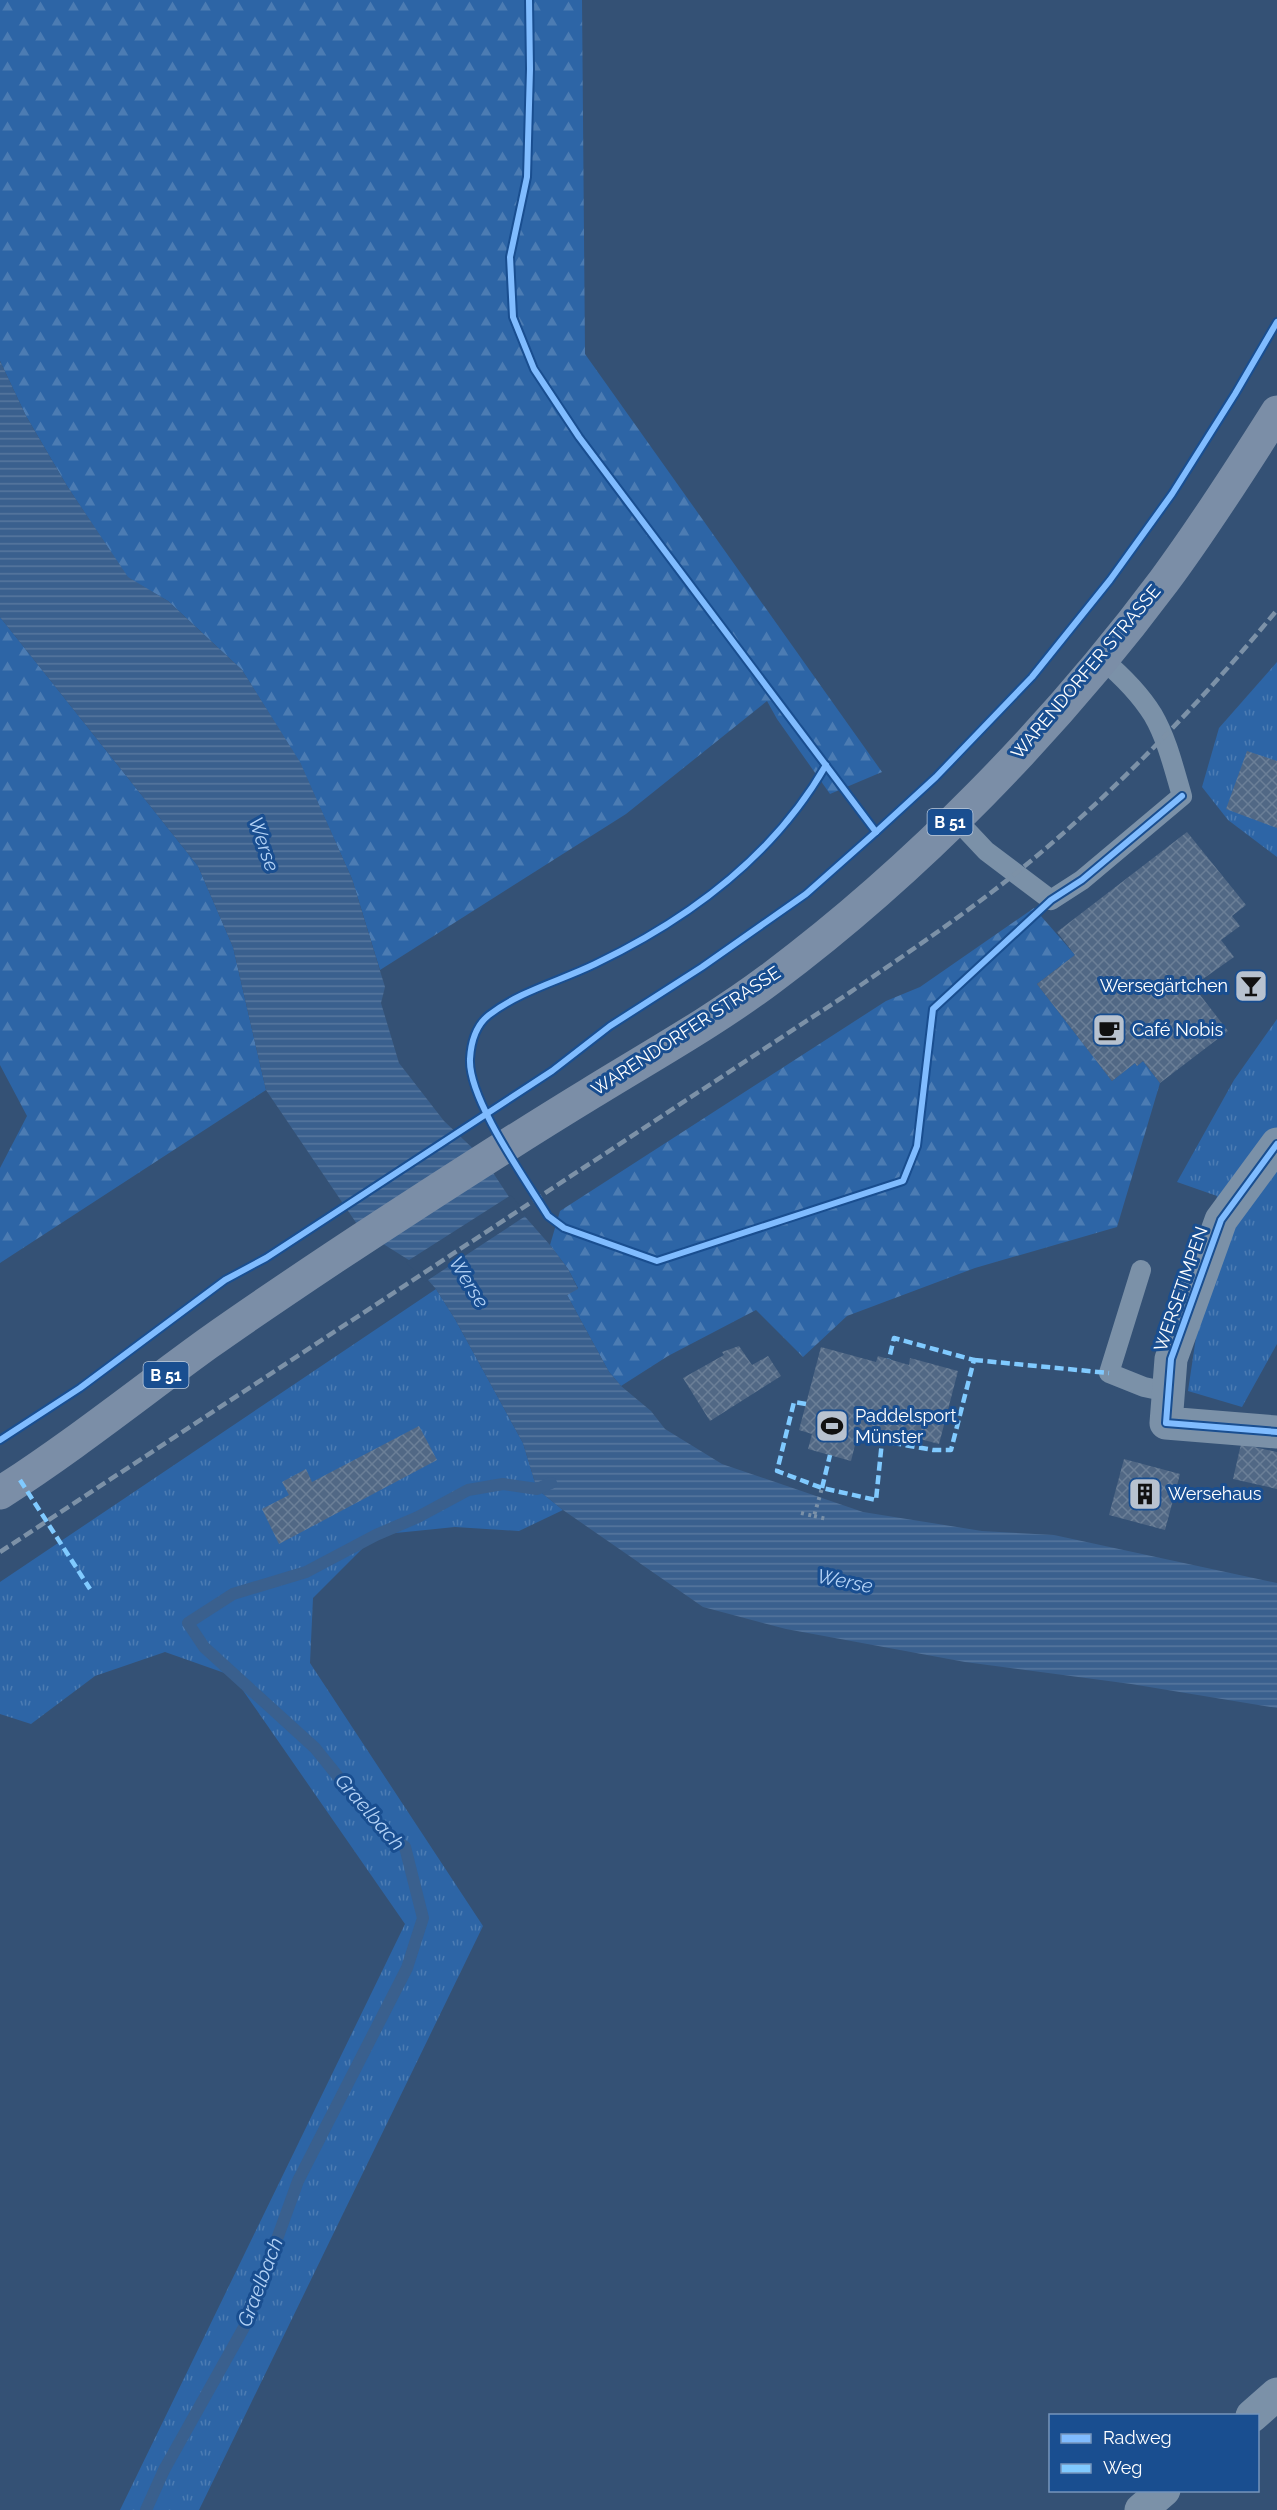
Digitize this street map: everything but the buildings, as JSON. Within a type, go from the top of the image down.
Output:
[{"type":"main road","name":"WARENDORFER STRASSE","points":[[0,1493],[101,1423],[208,1344],[333,1258],[527,1132],[711,1019],[769,980],[842,921],[954,818],[1026,746],[1102,659],[1164,582],[1223,497],[1277,412]]},
{"type":"street","name":"WERSETIMPEN","points":[[1277,1144],[1221,1220],[1171,1359],[1166,1423],[1277,1432]]},
{"type":"street","points":[[1253,2414],[1277,2394]]},
{"type":"street","points":[[1141,2510],[1162,2492]]},
{"type":"lane","points":[[954,818],[986,851],[1051,900],[1082,880],[1182,795],[1164,738],[1153,715],[1120,675],[1102,659]]},
{"type":"lane","points":[[1141,1270],[1109,1373],[1144,1387],[1168,1392]]},
{"type":"path","points":[[814,1516],[822,1488]]},
{"type":"path","points":[[801,1513],[827,1519]]},
{"type":"green space","points":[[0,0],[582,0],[585,354],[882,772],[830,794],[777,719],[767,701],[626,814],[380,970],[352,879],[300,763],[242,670],[168,601],[128,578],[67,486],[26,416],[0,361]]},
{"type":"green space","points":[[0,617],[198,866],[233,947],[266,1090],[0,1263],[0,1168],[27,1116],[0,1065]]},
{"type":"green space","points":[[1277,662],[1277,857],[1228,820],[1202,787],[1219,728]]},
{"type":"green space","points":[[1034,908],[1075,955],[1037,984],[1112,1081],[1135,1063],[1137,1066],[1143,1061],[1160,1083],[1117,1227],[975,1268],[847,1316],[803,1357],[756,1310],[668,1356],[621,1386],[609,1372],[567,1295],[578,1288],[568,1269],[550,1245],[560,1211],[886,1001],[920,987]]},
{"type":"green space","points":[[1277,1019],[1277,1344],[1242,1407],[1188,1391],[1217,1196],[1177,1182],[1234,1080]]},
{"type":"green space","points":[[436,1289],[523,1443],[537,1489],[563,1510],[519,1531],[455,1527],[376,1535],[313,1598],[310,1663],[483,1926],[199,2510],[120,2510],[405,1924],[233,1676],[165,1652],[95,1676],[31,1724],[0,1714],[0,1582]]},
{"type":"water","name":"Werse","points":[[0,361],[26,416],[67,486],[128,577],[168,601],[242,670],[300,762],[352,879],[385,987],[381,1003],[399,1063],[444,1121],[484,1159],[513,1203],[568,1269],[578,1289],[567,1295],[609,1372],[621,1386],[651,1411],[665,1429],[722,1464],[863,1512],[982,1531],[1054,1535],[1277,1583],[1277,1708],[1131,1684],[965,1662],[786,1629],[703,1607],[563,1510],[537,1489],[523,1443],[436,1289],[412,1262],[361,1230],[266,1090],[233,947],[198,866],[0,617]]},
{"type":"pier","points":[[511,1195],[527,1215],[425,1282],[406,1262]]},
{"type":"waterway","name":"Graelbach","points":[[146,2510],[164,2470],[247,2322],[298,2181],[407,1968],[423,1918],[405,1847],[382,1831],[315,1748],[204,1647],[188,1623],[233,1594],[306,1572],[468,1490],[503,1484],[537,1489],[551,1483]]},
{"type":"railway","points":[[0,1552],[849,993],[975,905],[1051,844],[1119,782],[1185,715],[1277,610]]},
{"type":"marked path","points":[[806,1404],[794,1402],[777,1471],[822,1488],[876,1500],[882,1441],[933,1450],[951,1450],[974,1360],[894,1338],[889,1359]]},
{"type":"marked path","points":[[974,1360],[1109,1373]]},
{"type":"marked path","points":[[822,1488],[830,1455]]},
{"type":"marked path","points":[[20,1480],[90,1589]]},
{"type":"cycle path","points":[[529,0],[527,177],[510,257],[513,317],[534,369],[579,437],[876,832]]},
{"type":"cycle path","points":[[0,1440],[80,1388],[225,1280],[266,1258],[552,1071],[610,1026],[702,967],[806,894],[936,777],[1032,677],[1110,580],[1172,494],[1277,322]]},
{"type":"cycle path","points":[[826,765],[805,798],[781,828],[755,856],[696,905],[630,946],[582,970],[514,999],[484,1019],[477,1029],[470,1059],[478,1095],[500,1139],[548,1216],[564,1228],[657,1261],[903,1181],[917,1146],[933,1009],[1051,900],[1082,880],[1182,796]]},
{"type":"cycle path","points":[[1277,1144],[1221,1220],[1171,1359],[1166,1423],[1277,1432]]},
{"type":"place","name":"Wersegärtchen","points":[[1251,986]]},
{"type":"place","name":"Café Nobis","points":[[1109,1030]]},
{"type":"place","name":"Paddelsport Münster","points":[[832,1426]]},
{"type":"place","name":"Wersehaus","points":[[1145,1494]]}]
